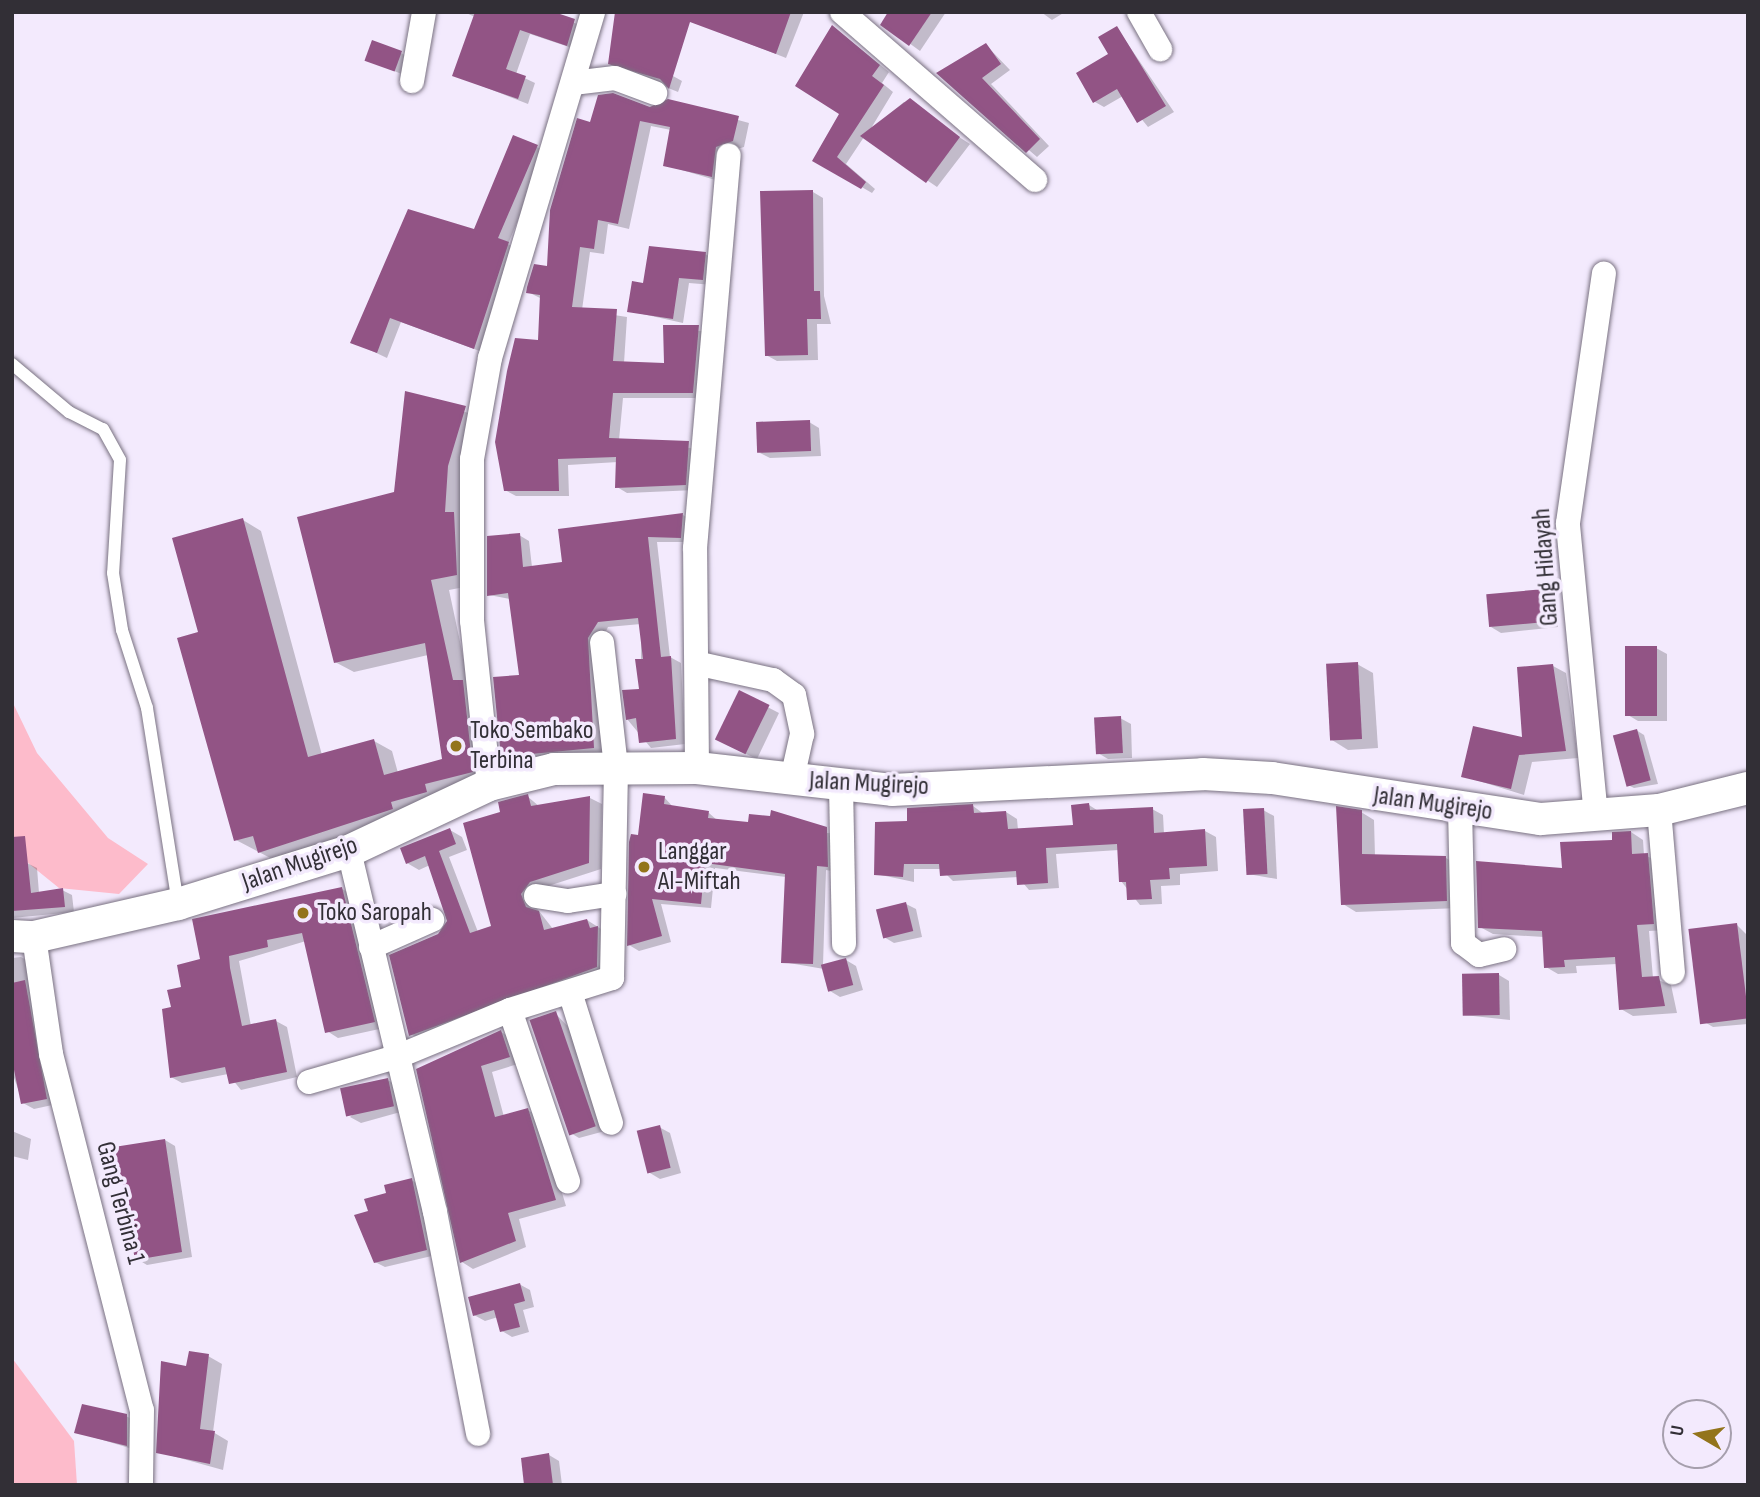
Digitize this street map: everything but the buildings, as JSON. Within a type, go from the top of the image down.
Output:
[{"type":"street","points":[[412,81],[424,12]]},
{"type":"street","points":[[842,12],[1035,180]]},
{"type":"street","points":[[1139,12],[1160,49]]},
{"type":"street","points":[[489,785],[472,621],[472,459],[490,358],[573,83],[589,13]]},
{"type":"street","points":[[573,83],[615,78],[655,93]]},
{"type":"street","points":[[697,768],[699,664],[695,548],[729,155]]},
{"type":"street","name":"Gang Hidayah","points":[[1597,816],[1568,523],[1604,274]]},
{"type":"street","points":[[309,1082],[399,1056],[510,1010],[614,975],[616,767],[602,643]]},
{"type":"street","points":[[699,664],[773,680],[794,695],[802,734],[792,779]]},
{"type":"street","name":"Jalan Mugirejo","points":[[23,936],[178,904],[349,851],[489,785],[554,769],[697,768],[892,790],[1203,774],[1272,778],[1541,819],[1658,810],[1748,788]]},
{"type":"street","points":[[841,785],[845,944]]},
{"type":"street","points":[[1460,808],[1463,943],[1479,955],[1504,949]]},
{"type":"street","points":[[1658,810],[1672,972]]},
{"type":"street","points":[[349,851],[399,1056],[478,1434]]},
{"type":"street","points":[[536,896],[568,901],[614,894]]},
{"type":"street","points":[[371,947],[432,920]]},
{"type":"street","name":"Gang Terbina 1","points":[[23,936],[142,1410],[141,1485]]},
{"type":"street","points":[[570,992],[611,1124]]},
{"type":"street","points":[[510,1010],[568,1181]]},
{"type":"lane","points":[[12,364],[69,412],[103,429],[120,460],[113,573],[122,630],[147,708],[178,904]]},
{"type":"shaded area","points":[[12,701],[37,753],[108,838],[148,864],[119,894],[59,888],[12,850]]},
{"type":"shaded area","points":[[12,1358],[74,1441],[77,1485],[12,1485]]},
{"type":"place","name":"Toko Sembako Terbina","points":[[456,746]]},
{"type":"place","name":"Langgar Al-Miftah","points":[[644,867]]},
{"type":"place","name":"Toko Saropah","points":[[303,913]]}]
